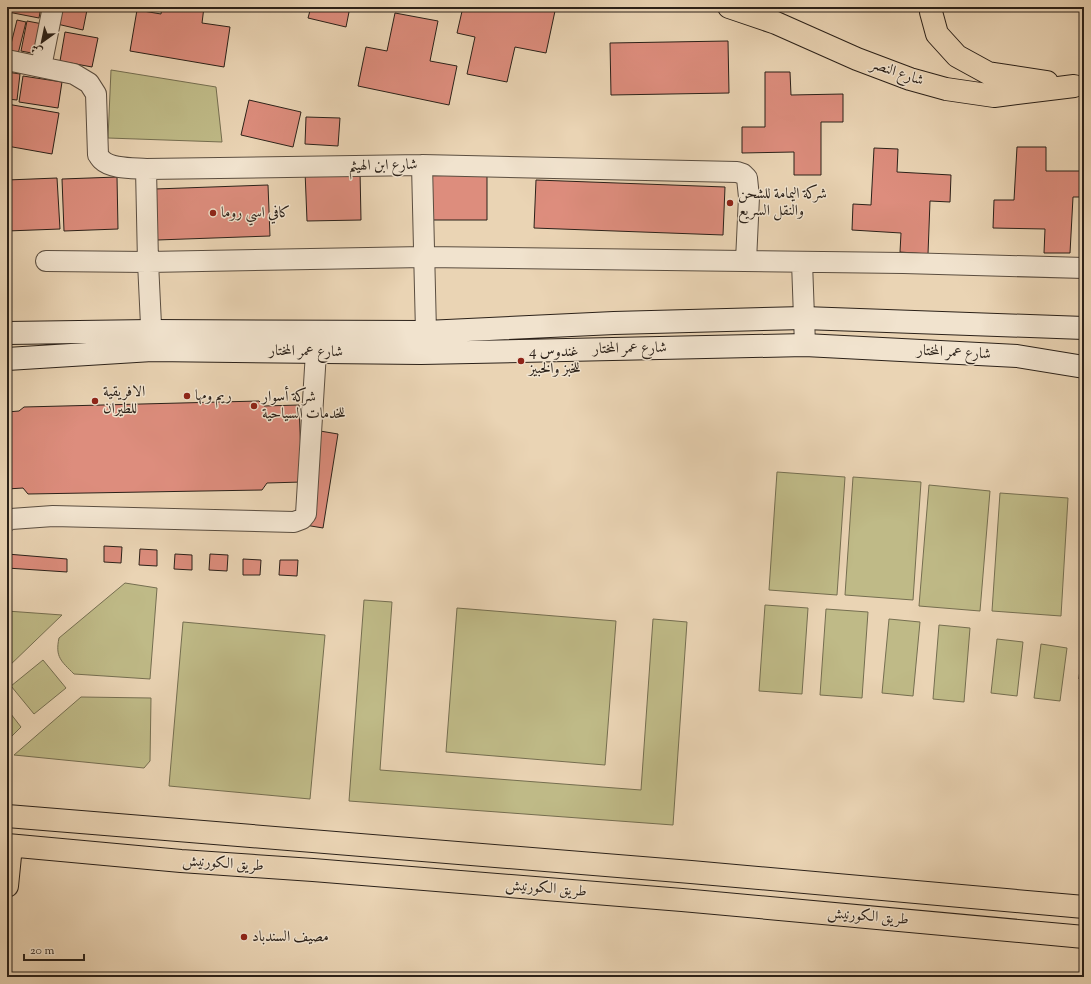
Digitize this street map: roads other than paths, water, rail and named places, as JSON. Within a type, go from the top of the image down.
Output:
[{"type":"highway","name":"شارع النصر","points":[[729,7],[776,23],[857,59],[910,79],[946,89],[994,96],[1079,86]]},
{"type":"highway","points":[[932,7],[931,12],[937,34],[957,56],[988,72],[1079,86]]},
{"type":"highway","name":"طريق الكورنيش","points":[[7,816],[691,872],[1084,907]]},
{"type":"highway","points":[[7,886],[9,845]]},
{"type":"highway","name":"طريق الكورنيش","points":[[9,845],[181,861],[337,872],[674,900],[1084,937]]},
{"type":"main road","name":"شارع عمر المختار","points":[[7,359],[152,341],[426,332],[614,323],[804,318],[1084,328]]},
{"type":"main road","name":"شارع عمر المختار","points":[[7,333],[316,352],[421,353],[805,345],[1017,356],[1084,367]]},
{"type":"street","points":[[41,67],[53,7]]},
{"type":"street","name":"شارع ابن الهيثم","points":[[7,60],[74,74],[89,83],[96,94],[98,155],[102,160],[113,165],[146,169],[422,165],[737,172],[744,174],[747,178],[749,197],[746,261]]},
{"type":"street","points":[[422,165],[426,332]]},
{"type":"street","points":[[146,169],[148,262],[152,341]]},
{"type":"street","points":[[46,261],[148,262],[424,257],[903,263],[1084,268]]},
{"type":"street","points":[[802,262],[805,345]]},
{"type":"street","points":[[7,521],[11,519],[52,516],[294,522],[302,519],[306,514],[316,352]]},
{"type":"place","name":"شركة اليمامة للشحن والنقل السريع","points":[[730,203]]},
{"type":"place","name":"كافي اسي روما","points":[[213,213]]},
{"type":"place","name":"غندوس 4 للخبز والخبيز","points":[[521,361]]},
{"type":"place","name":"ريم ومها","points":[[187,396]]},
{"type":"place","name":"الافريقية للطيران","points":[[95,401]]},
{"type":"place","name":"شركة أسوار للخدمات السياحية","points":[[254,406]]},
{"type":"place","name":"مصيف السندباد","points":[[244,937]]}]
